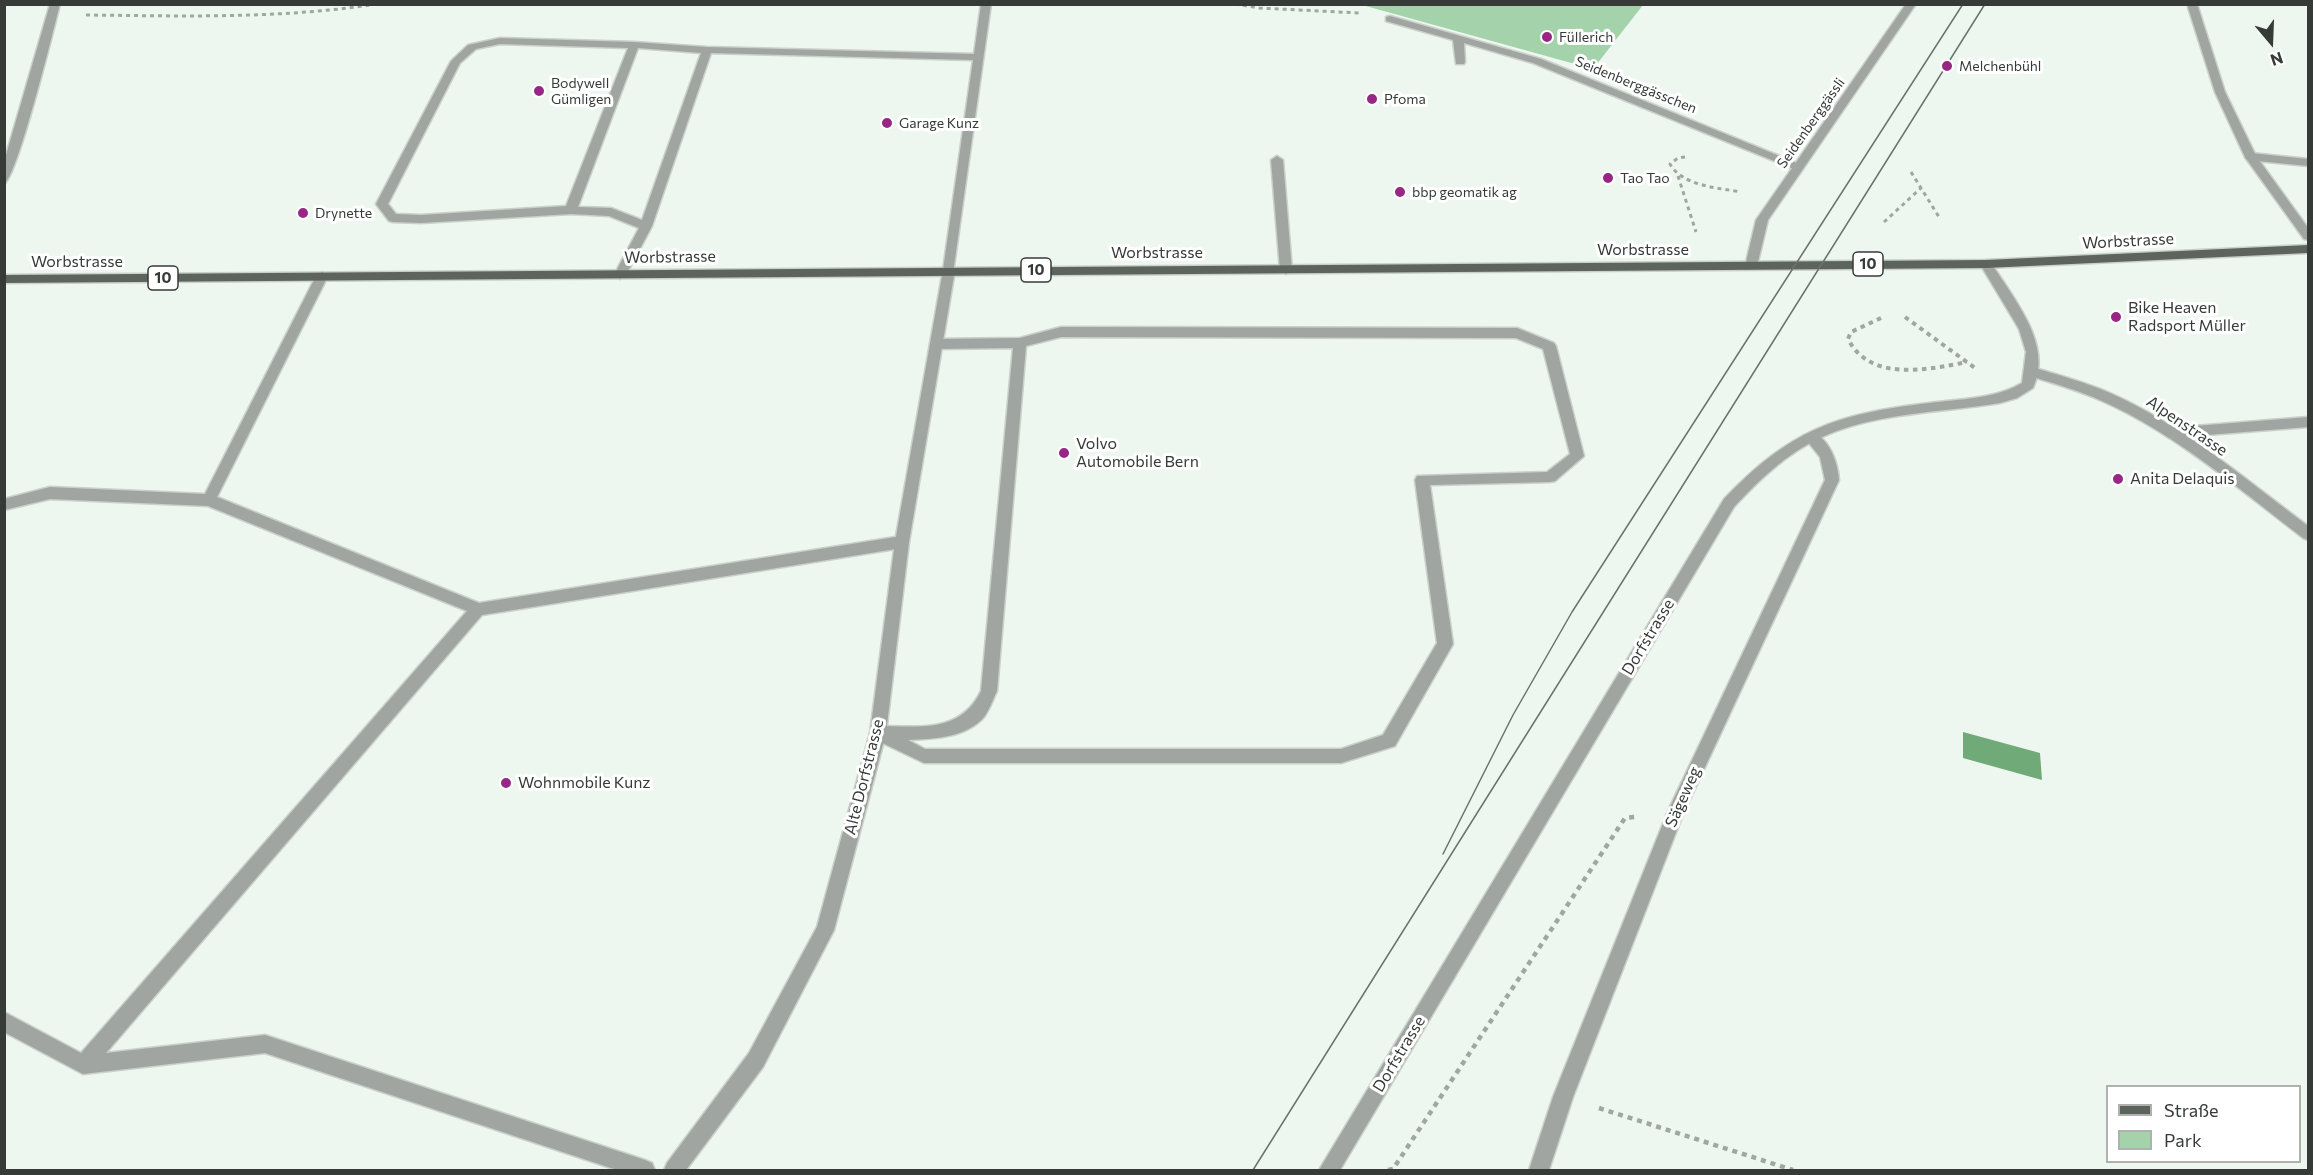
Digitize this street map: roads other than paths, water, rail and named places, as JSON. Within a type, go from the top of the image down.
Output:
[{"type":"main road","name":"Worbstrasse","points":[[4,279],[620,275],[948,270],[1286,270],[1986,264],[2308,249]]},
{"type":"street","name":"Alte Dorfstrasse","points":[[674,1170],[756,1060],[825,930],[878,733],[902,542],[948,270],[981,57],[986,4]]},
{"type":"street","name":"Seidenberggässli","points":[[1751,266],[1762,220],[1911,4]]},
{"type":"street","points":[[2192,4],[2220,92],[2251,158],[2308,236]]},
{"type":"street","points":[[4,180],[15,149],[54,9]]},
{"type":"street","name":"Seidenberggässchen","points":[[1390,19],[1537,61],[1798,166]]},
{"type":"street","points":[[1458,39],[1460,62]]},
{"type":"street","points":[[646,226],[611,212],[571,210],[421,219],[393,218],[382,204],[456,61],[472,47],[500,41],[634,45],[707,50],[981,57]]},
{"type":"street","points":[[571,210],[634,45]]},
{"type":"street","points":[[620,275],[646,226],[707,50]]},
{"type":"street","points":[[2251,158],[2308,163]]},
{"type":"street","points":[[1277,160],[1286,270]]},
{"type":"street","points":[[1986,264],[2025,329],[2033,352],[2032,372]]},
{"type":"street","points":[[209,500],[322,276]]},
{"type":"street","points":[[878,733],[924,756],[1341,756],[1389,741],[1445,644],[1422,480],[1550,477],[1576,456],[1548,346],[1516,333],[1061,332],[1020,343],[936,344]]},
{"type":"street","points":[[878,733],[931,732],[956,728],[978,713],[988,691],[1020,343]]},
{"type":"street","name":"Alpenstrasse","points":[[2032,372],[2105,397],[2169,433],[2308,534]]},
{"type":"street","name":"Dorfstrasse","points":[[1329,1170],[1729,503],[1791,448],[1825,430],[1872,417],[2006,397],[2028,385],[2032,372]]},
{"type":"street","points":[[2169,433],[2308,422]]},
{"type":"street","name":"Sägeweg","points":[[1539,1170],[1563,1097],[1676,811],[1832,480],[1831,465],[1826,453],[1811,437]]},
{"type":"street","points":[[4,505],[50,493],[209,500],[478,609],[902,542]]},
{"type":"street","points":[[83,1065],[478,609]]},
{"type":"street","points":[[4,1021],[83,1065],[265,1044],[645,1170]]},
{"type":"tram line","points":[[1443,854],[1513,715],[1572,612],[1963,4]]},
{"type":"tram line","points":[[1253,1170],[1985,4]]},
{"type":"place","name":"Füllerich","points":[[1547,37]]},
{"type":"place","name":"Melchenbühl","points":[[1947,66]]},
{"type":"place","name":"Bodywell Gümligen","points":[[539,91]]},
{"type":"place","name":"Pfoma","points":[[1372,99]]},
{"type":"place","name":"Garage Kunz","points":[[887,123]]},
{"type":"place","name":"Tao Tao","points":[[1608,178]]},
{"type":"place","name":"bbp geomatik ag","points":[[1400,192]]},
{"type":"place","name":"Drynette","points":[[303,213]]},
{"type":"place","name":"Bike Heaven Radsport Müller","points":[[2116,317]]},
{"type":"place","name":"Volvo Automobile Bern","points":[[1064,453]]},
{"type":"place","name":"Anita Delaquis","points":[[2118,479]]},
{"type":"place","name":"Wohnmobile Kunz","points":[[506,783]]}]
